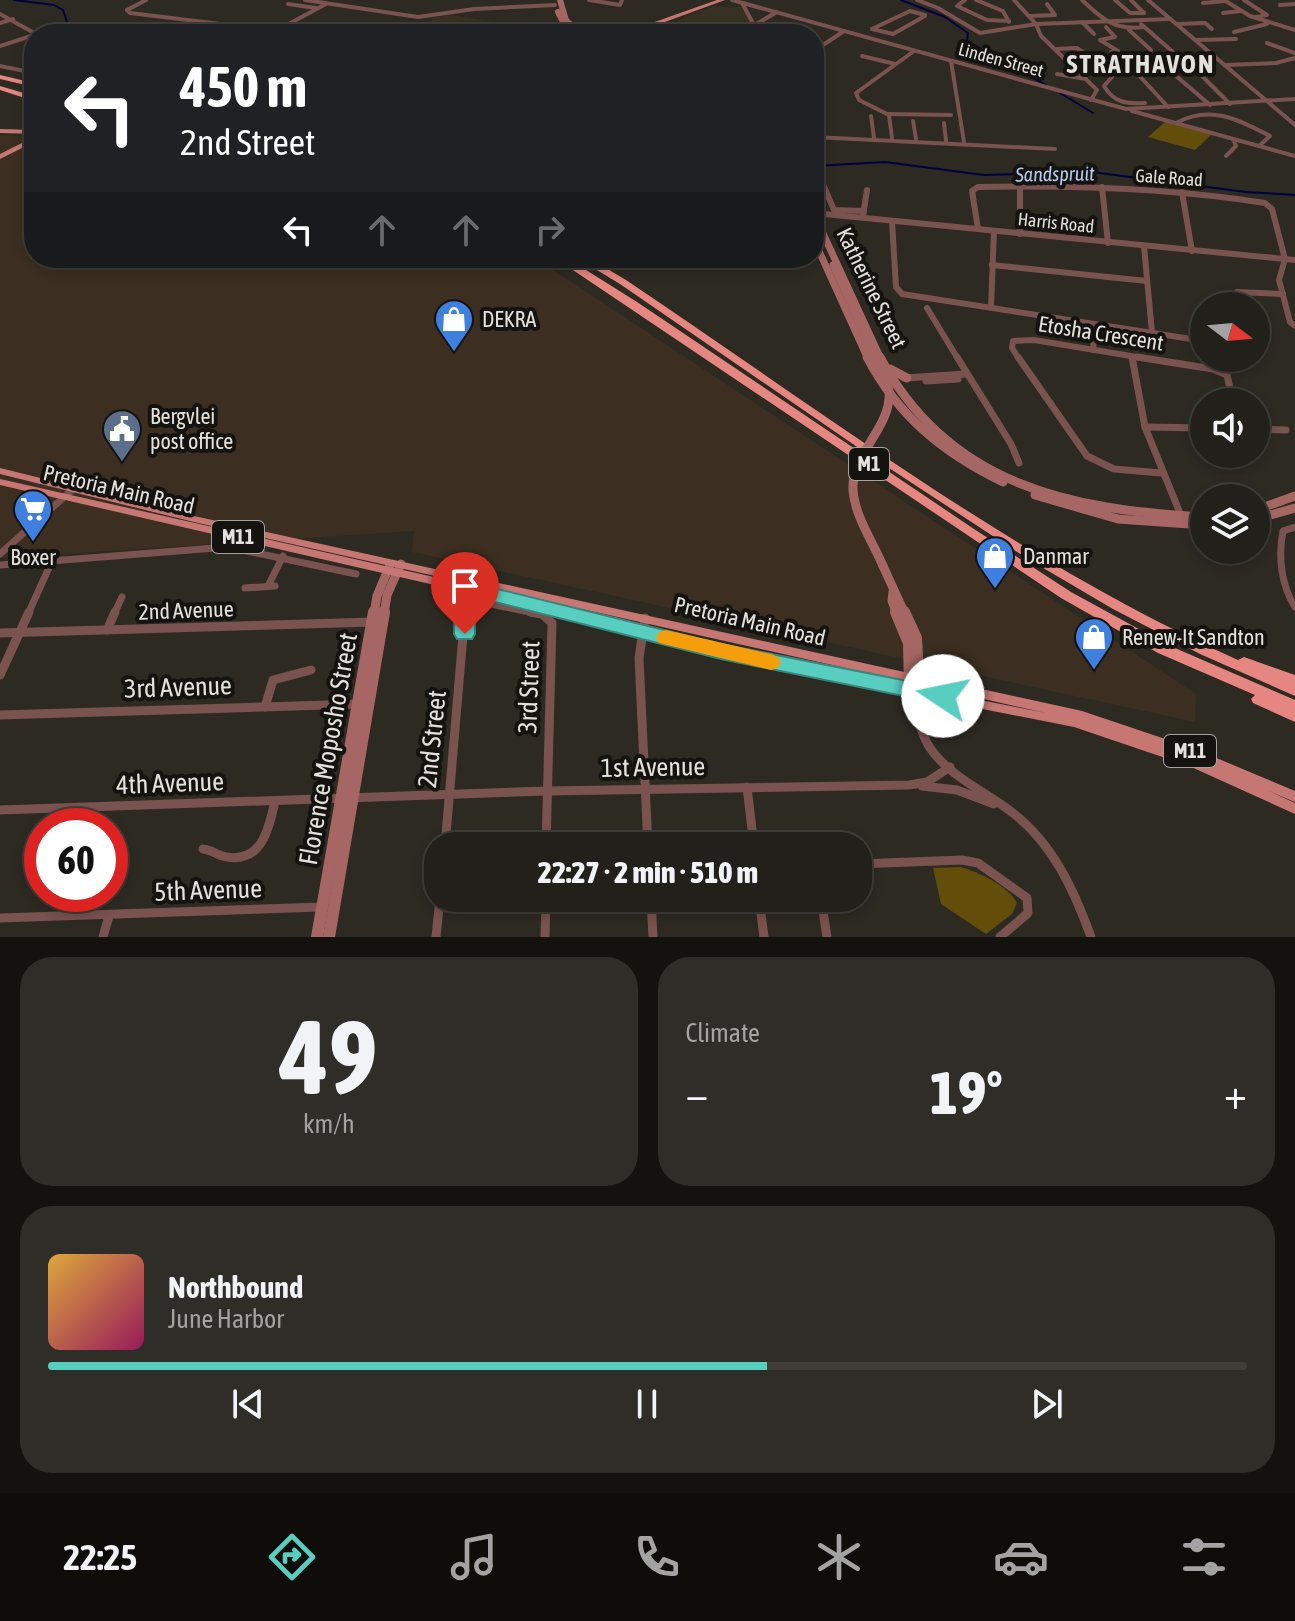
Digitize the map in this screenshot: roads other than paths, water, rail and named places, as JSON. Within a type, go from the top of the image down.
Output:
[{"type":"highway","points":[[0,76],[24,82]]},
{"type":"highway","points":[[0,86],[24,90]]},
{"type":"highway","points":[[0,86],[24,95]]},
{"type":"highway","name":"M1","points":[[576,268],[646,312],[1011,560],[1101,615],[1163,649],[1295,706]]},
{"type":"highway","name":"M1","points":[[598,268],[1034,558],[1233,666],[1295,691]]},
{"type":"highway","points":[[1149,623],[1295,680]]},
{"type":"highway","points":[[1163,649],[1208,676],[1295,716]]},
{"type":"main road","points":[[658,24],[707,0]]},
{"type":"main road","points":[[643,24],[720,1],[737,1]]},
{"type":"main road","points":[[557,2],[568,24]]},
{"type":"main road","points":[[656,24],[691,10]]},
{"type":"main road","points":[[656,24],[670,16]]},
{"type":"main road","points":[[0,131],[24,133]]},
{"type":"main road","points":[[0,157],[24,142]]},
{"type":"main road","name":"Katherine Street","points":[[824,235],[885,364],[889,383],[902,393],[934,431],[981,464],[1018,482],[1101,508],[1190,516]]},
{"type":"main road","points":[[824,247],[889,389],[887,409],[856,471],[853,486],[893,592],[901,600],[914,631],[915,687]]},
{"type":"main road","name":"Katherine Street","points":[[824,259],[907,417],[942,449],[1007,483],[1058,504],[1103,516],[1189,525]]},
{"type":"main road","points":[[885,364],[895,374],[910,380],[902,387],[902,393]]},
{"type":"main road","name":"Pretoria Main Road","points":[[0,471],[68,494]]},
{"type":"main road","name":"Pretoria Main Road","points":[[0,482],[68,494],[394,567],[457,573],[643,624],[721,652],[1082,716],[1137,732],[1226,766],[1295,797]]},
{"type":"main road","points":[[1270,505],[1295,497]]},
{"type":"main road","points":[[1270,515],[1295,508]]},
{"type":"main road","name":"Pretoria Main Road","points":[[394,567],[465,594],[643,624]]},
{"type":"main road","name":"Florence Moposho Street","points":[[329,937],[358,704],[380,584],[394,567]]},
{"type":"main road","name":"Florence Moposho Street","points":[[317,937],[394,567]]},
{"type":"main road","name":"Pretoria Main Road","points":[[915,687],[1075,723],[1136,742],[1214,771],[1295,809]]},
{"type":"main road","points":[[920,721],[931,705],[966,700]]},
{"type":"street","points":[[146,0],[128,12],[204,24]]},
{"type":"street","points":[[305,0],[421,17],[557,2]]},
{"type":"street","points":[[499,0],[502,7]]},
{"type":"street","points":[[589,0],[622,5],[622,0]]},
{"type":"street","points":[[917,0],[975,32],[1036,24],[1102,21],[1137,17],[1144,13],[1131,0]]},
{"type":"street","points":[[965,0],[957,6],[985,20],[1009,21]]},
{"type":"street","points":[[976,0],[1003,11],[1015,27]]},
{"type":"street","points":[[1014,0],[1036,24],[1040,34],[1097,91],[1091,100]]},
{"type":"street","points":[[1082,0],[1115,36],[1100,40],[1118,51],[1111,52]]},
{"type":"street","points":[[1115,0],[1129,13],[1144,20],[1170,19]]},
{"type":"street","points":[[1148,0],[1295,125]]},
{"type":"street","points":[[1203,3],[1225,0],[1254,17],[1295,30]]},
{"type":"street","points":[[1244,0],[1267,15],[1254,17]]},
{"type":"street","points":[[737,1],[753,23],[777,12]]},
{"type":"street","name":"Linden Street","points":[[737,1],[819,24]]},
{"type":"street","points":[[287,24],[327,2]]},
{"type":"street","points":[[288,4],[318,9]]},
{"type":"street","points":[[1029,16],[1056,14],[1047,4]]},
{"type":"street","points":[[1280,5],[1295,4]]},
{"type":"street","points":[[1223,13],[1242,11]]},
{"type":"street","points":[[926,15],[909,12],[872,29],[893,34],[926,15],[940,12]]},
{"type":"street","points":[[0,14],[13,19],[24,30]]},
{"type":"street","points":[[1137,17],[1173,52]]},
{"type":"street","points":[[1185,17],[1193,24]]},
{"type":"street","points":[[0,23],[13,19]]},
{"type":"street","points":[[1102,21],[1129,30],[1144,27]]},
{"type":"street","points":[[1082,22],[1094,34]]},
{"type":"street","points":[[1234,32],[1269,23]]},
{"type":"street","points":[[1176,24],[1205,24],[1212,29]]},
{"type":"street","name":"Linden Street","points":[[824,25],[1126,109],[1294,100]]},
{"type":"street","points":[[1129,30],[1151,50]]},
{"type":"street","points":[[824,44],[844,31]]},
{"type":"street","points":[[0,46],[24,38]]},
{"type":"street","points":[[1195,40],[1236,39]]},
{"type":"street","points":[[1267,43],[1295,56]]},
{"type":"street","points":[[1055,49],[1076,48],[1084,53]]},
{"type":"street","points":[[914,51],[856,93],[859,100],[887,114],[951,115]]},
{"type":"street","points":[[862,56],[895,64]]},
{"type":"street","points":[[1225,65],[1276,63],[1295,56]]},
{"type":"street","points":[[951,61],[964,142]]},
{"type":"street","points":[[0,66],[24,71]]},
{"type":"street","points":[[1193,67],[1230,104]]},
{"type":"street","points":[[1168,69],[1210,105]]},
{"type":"street","points":[[1134,70],[1165,105]]},
{"type":"street","points":[[1109,71],[1112,77],[1104,86],[1117,102],[1165,105]]},
{"type":"street","points":[[1057,74],[1086,79]]},
{"type":"street","points":[[1126,109],[1295,156]]},
{"type":"street","points":[[887,114],[892,138]]},
{"type":"street","points":[[1176,123],[1189,116],[1230,115],[1270,136],[1259,146]]},
{"type":"street","points":[[871,116],[874,138]]},
{"type":"street","points":[[913,121],[916,139]]},
{"type":"street","points":[[944,123],[946,141]]},
{"type":"street","points":[[824,137],[916,139],[1055,149]]},
{"type":"street","points":[[1226,156],[1236,146],[1233,139]]},
{"type":"street","points":[[1020,184],[1020,234]]},
{"type":"street","name":"Gale Road","points":[[978,229],[974,188],[1020,184],[1182,192],[1265,203],[1273,211],[1285,259]]},
{"type":"street","points":[[824,187],[834,210],[863,214],[867,190]]},
{"type":"street","points":[[1102,187],[1108,243]]},
{"type":"street","points":[[1182,192],[1192,251]]},
{"type":"street","name":"Harris Road","points":[[824,214],[863,214],[892,221],[1295,260]]},
{"type":"street","points":[[892,221],[899,292],[1190,339]]},
{"type":"street","points":[[991,308],[994,231]]},
{"type":"street","points":[[1144,246],[1152,333]]},
{"type":"street","points":[[1285,259],[1279,273],[1290,322],[1295,326]]},
{"type":"street","points":[[992,265],[1147,281]]},
{"type":"street","points":[[1270,293],[1283,294]]},
{"type":"street","points":[[927,308],[1011,444],[1019,463]]},
{"type":"street","points":[[1093,350],[1095,324]]},
{"type":"street","name":"Etosha Crescent","points":[[1161,473],[1114,469],[1087,456],[1011,343],[1028,340],[1219,370],[1228,378],[1230,388]]},
{"type":"street","points":[[1132,356],[1145,427],[1180,516],[1189,525]]},
{"type":"street","points":[[889,383],[967,376]]},
{"type":"street","points":[[1145,427],[1190,428]]},
{"type":"street","points":[[1270,429],[1286,430]]},
{"type":"street","points":[[0,554],[68,494]]},
{"type":"street","points":[[1295,527],[1283,531],[1281,538],[1287,593],[1295,607]]},
{"type":"street","points":[[0,565],[228,547],[283,556],[356,574]]},
{"type":"street","points":[[245,588],[272,586],[283,556]]},
{"type":"street","points":[[0,675],[52,561]]},
{"type":"street","name":"3rd Street","points":[[465,594],[542,614],[552,623],[546,832]]},
{"type":"street","name":"2nd Street","points":[[446,832],[465,634],[465,594]]},
{"type":"street","points":[[107,630],[122,597]]},
{"type":"street","name":"2nd Avenue","points":[[0,633],[373,622]]},
{"type":"street","points":[[643,624],[639,658],[647,832]]},
{"type":"street","points":[[265,707],[273,680],[311,670]]},
{"type":"street","points":[[915,687],[920,721],[930,748],[950,767],[1011,812],[1043,843],[1067,876],[1091,937]]},
{"type":"street","name":"3rd Avenue","points":[[0,715],[358,704]]},
{"type":"street","name":"1st Avenue","points":[[347,799],[645,788],[909,785],[927,782],[950,767]]},
{"type":"street","points":[[909,785],[957,790],[1011,812]]},
{"type":"street","points":[[747,787],[752,832]]},
{"type":"street","name":"4th Avenue","points":[[73,808],[347,799]]},
{"type":"street","points":[[203,849],[214,850],[223,857],[248,857],[259,848],[266,836],[275,801]]},
{"type":"street","name":"4th Avenue","points":[[0,810],[24,809]]},
{"type":"street","points":[[872,863],[962,860],[978,863],[1023,892],[1027,898],[1028,913],[1000,937]]},
{"type":"street","name":"5th Avenue","points":[[0,918],[322,907]]},
{"type":"street","points":[[436,937],[439,912]]},
{"type":"street","points":[[545,937],[546,912]]},
{"type":"street","points":[[652,912],[653,937]]},
{"type":"street","points":[[761,912],[764,937]]},
{"type":"street","points":[[823,912],[827,937]]},
{"type":"street","points":[[103,937],[109,916]]},
{"type":"waterway","points":[[14,0],[54,5],[63,10],[68,24]]},
{"type":"waterway","points":[[901,0],[945,17],[968,33],[967,41],[1046,85]]},
{"type":"waterway","points":[[1060,93],[1093,113]]},
{"type":"waterway","name":"Sandspruit","points":[[824,165],[885,162],[984,175],[1092,172],[1246,192],[1295,195]]},
{"type":"place","name":"DEKRA","points":[[454,353]]},
{"type":"place","name":"Bergvlei post office","points":[[122,463]]},
{"type":"place","name":"Boxer","points":[[33,543]]},
{"type":"place","name":"Danmar","points":[[995,590]]},
{"type":"place","name":"Renew-It Sandton","points":[[1094,671]]},
{"type":"district","name":"STRATHAVON","points":[[1141,64]]}]
